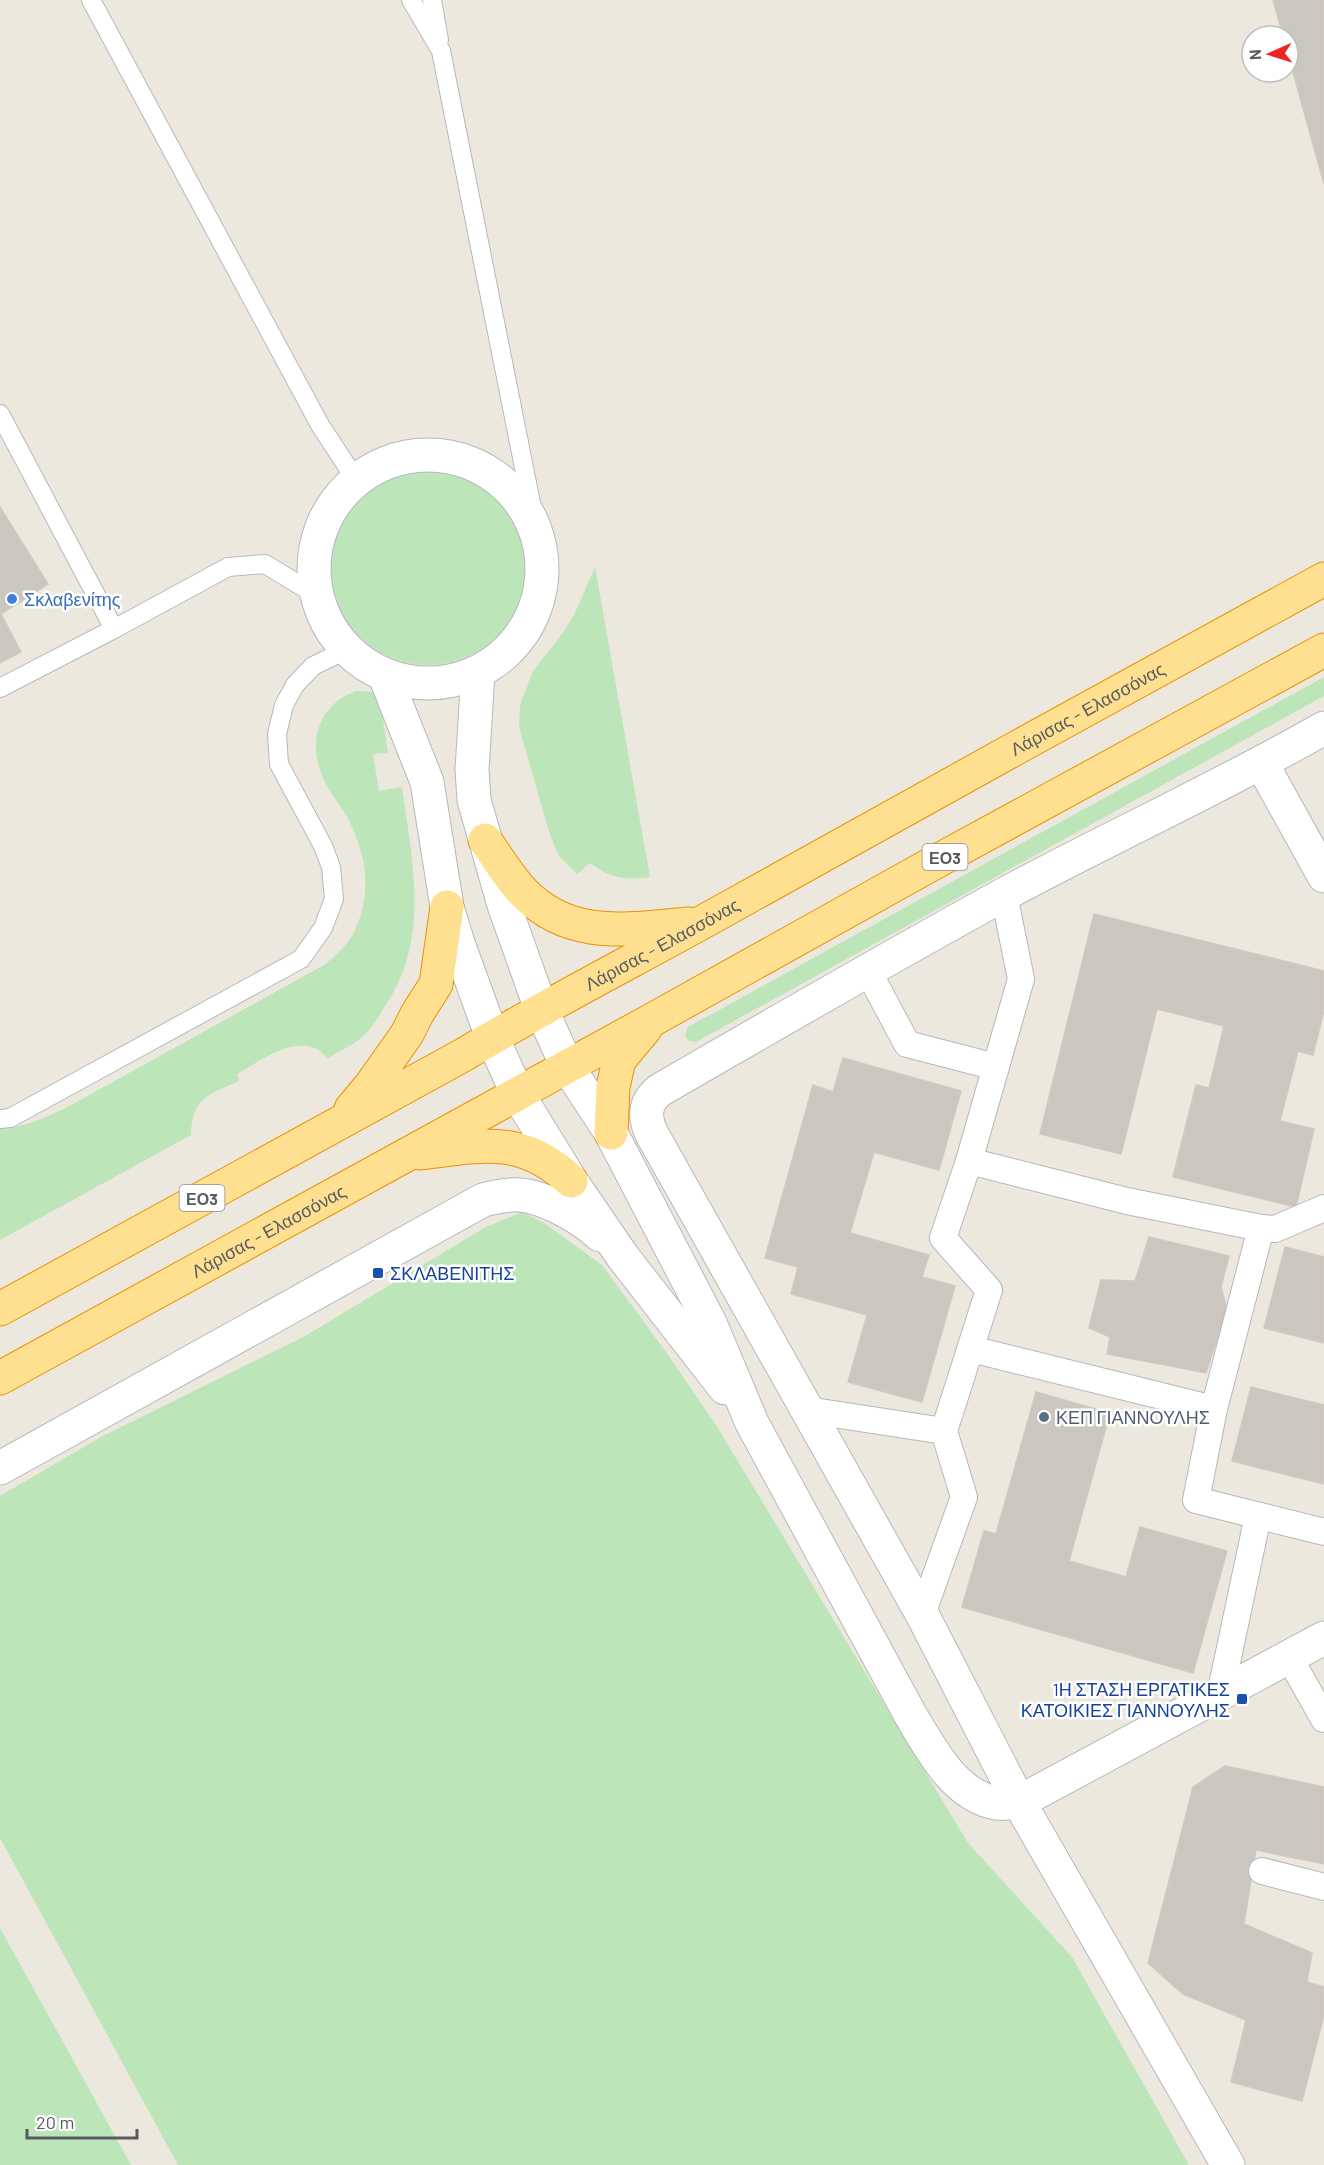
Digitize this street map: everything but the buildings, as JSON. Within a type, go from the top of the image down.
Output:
[{"type":"highway","name":"Λάρισας - Ελασσόνας","points":[[0,1309],[1324,579]]},
{"type":"highway","name":"Λάρισας - Ελασσόνας","points":[[0,1378],[1324,650]]},
{"type":"highway","points":[[484,840],[522,891],[544,911],[569,922],[594,929],[628,929],[703,923]]},
{"type":"highway","points":[[340,1122],[371,1085],[407,1034],[436,984],[447,907]]},
{"type":"highway","points":[[610,1133],[613,1086],[619,1060],[652,1020]]},
{"type":"highway","points":[[404,1155],[487,1146],[509,1148],[535,1154],[555,1166],[571,1181]]},
{"type":"street","points":[[408,456],[447,456],[465,461],[499,479],[513,493],[529,516],[539,543],[542,562],[538,601],[521,635],[509,650],[478,672],[448,682],[432,684],[400,681],[358,661],[336,638],[316,595],[314,563],[320,531],[334,503],[356,480],[372,469],[408,456]]},
{"type":"street","points":[[478,672],[472,770],[474,800],[504,905],[541,1009],[567,1066],[610,1133],[710,1323],[752,1423],[911,1716],[936,1757],[954,1779],[980,1798],[998,1803],[1019,1802],[1324,1638]]},
{"type":"street","points":[[386,676],[427,782],[447,907],[460,951],[492,1037],[517,1093],[571,1181],[623,1257],[752,1423]]},
{"type":"street","points":[[1228,2165],[1019,1802],[922,1614],[653,1136],[646,1114],[650,1101],[660,1090],[868,971],[1005,894],[1262,764],[1324,728]]},
{"type":"street","points":[[1262,764],[1324,876]]},
{"type":"street","points":[[922,1614],[964,1497],[944,1431],[988,1290],[943,1238],[969,1161],[1020,979],[1005,894]]},
{"type":"street","points":[[868,971],[907,1044],[996,1067]]},
{"type":"street","points":[[969,1161],[1127,1201],[1261,1228],[1275,1229],[1324,1208]]},
{"type":"street","points":[[0,1468],[483,1200],[501,1195],[522,1195],[542,1200],[592,1228],[623,1257]]},
{"type":"street","points":[[1261,1228],[1214,1409],[1196,1500],[1324,1532]]},
{"type":"street","points":[[971,1349],[1214,1409]]},
{"type":"street","points":[[807,1410],[944,1431]]},
{"type":"street","points":[[1220,1695],[1258,1516]]},
{"type":"street","points":[[1289,1657],[1324,1719]]},
{"type":"street","points":[[1262,1871],[1324,1887]]},
{"type":"lane","points":[[91,0],[320,425],[356,480]]},
{"type":"lane","points":[[411,0],[441,51]]},
{"type":"lane","points":[[432,0],[539,543]]},
{"type":"lane","points":[[0,414],[114,629]]},
{"type":"lane","points":[[0,688],[228,567],[265,564],[316,595]]},
{"type":"lane","points":[[0,1119],[10,1118],[301,959],[324,928],[334,899],[331,867],[324,846],[279,764],[277,734],[284,705],[295,685],[313,666],[346,650]]},
{"type":"green space","points":[[428,469],[456,473],[474,481],[490,491],[504,505],[522,539],[526,567],[522,595],[514,613],[504,629],[490,643],[456,661],[428,665],[400,661],[382,653],[366,643],[352,629],[334,595],[330,567],[334,539],[342,521],[352,505],[366,491],[400,473]]},
{"type":"green space","points":[[595,567],[650,877],[618,877],[590,863],[577,874],[559,856],[550,835],[519,727],[520,705],[533,671],[563,633],[575,613]]},
{"type":"green space","points":[[1324,677],[1324,696],[696,1042],[688,1041],[685,1035],[688,1027]]},
{"type":"green space","points":[[356,691],[379,692],[388,753],[373,754],[379,791],[402,787],[413,871],[413,927],[408,954],[399,980],[377,1019],[360,1039],[328,1058],[312,1047],[302,1046],[282,1049],[263,1058],[237,1074],[239,1081],[204,1099],[195,1112],[191,1135],[0,1240],[0,1129],[29,1123],[73,1104],[324,965],[341,950],[351,937],[358,923],[365,896],[362,856],[347,817],[323,779],[316,748],[320,724],[326,714],[344,697]]},
{"type":"green space","points":[[522,1212],[544,1223],[602,1265],[666,1352],[716,1425],[968,1843],[1072,1957],[1189,2165],[178,2165],[0,1838],[0,1496],[101,1437],[305,1336],[486,1227]]},
{"type":"green space","points":[[0,1928],[131,2165],[0,2165]]},
{"type":"place","name":"Σκλαβενίτης","points":[[12,599]]},
{"type":"place","name":"ΣΚΛΑΒΕΝΙΤΗΣ","points":[[378,1273]]},
{"type":"place","name":"ΚΕΠ ΓΙΑΝΝΟΥΛΗΣ","points":[[1044,1417]]},
{"type":"place","name":"1Η ΣΤΑΣΗ ΕΡΓΑΤΙΚΕΣ ΚΑΤΟΙΚΙΕΣ ΓΙΑΝΝΟΥΛΗΣ","points":[[1242,1699]]}]
